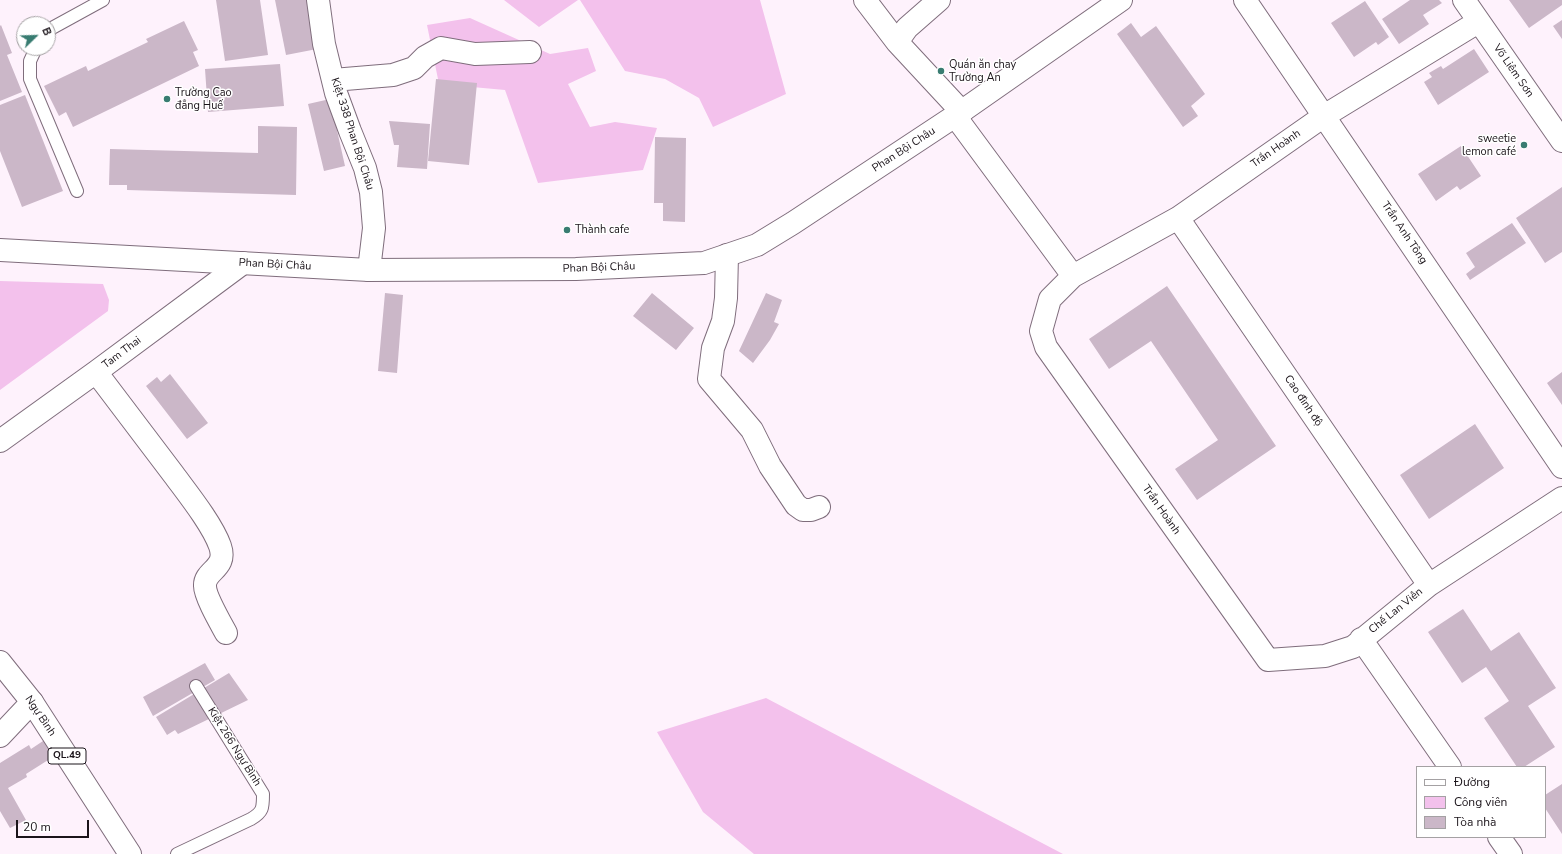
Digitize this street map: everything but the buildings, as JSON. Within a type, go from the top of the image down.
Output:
[{"type":"main road","name":"Kiệt 338 Phan Bội Châu","points":[[318,0],[324,44],[333,80],[350,131],[365,168],[371,192],[374,228],[369,270]]},
{"type":"main road","points":[[865,0],[897,42],[959,114],[1073,276]]},
{"type":"main road","points":[[897,42],[907,28],[939,0]]},
{"type":"main road","name":"Trần Anh Tông","points":[[1245,0],[1562,467]]},
{"type":"main road","name":"Võ Liêm Sơn","points":[[1464,0],[1562,141]]},
{"type":"main road","name":"Phan Bội Châu","points":[[0,250],[369,270],[576,269],[704,264],[757,245],[793,223],[959,114],[1118,1]]},
{"type":"main road","name":"Trần Hoành","points":[[1361,639],[1353,647],[1325,656],[1268,660],[1046,347],[1041,331],[1050,299],[1073,276],[1178,218],[1324,116],[1478,22]]},
{"type":"main road","points":[[333,80],[393,75],[414,68],[425,57],[442,48],[475,54],[530,52]]},
{"type":"main road","name":"Cao đình độ","points":[[1178,218],[1429,585]]},
{"type":"main road","points":[[727,255],[726,298],[723,321],[713,348],[709,379],[752,430],[770,466],[796,505],[803,510],[811,510],[819,507]]},
{"type":"main road","name":"Tam Thai","points":[[0,441],[243,264]]},
{"type":"main road","points":[[96,372],[194,501],[217,538],[222,554],[220,564],[206,579],[205,586],[207,595],[226,633]]},
{"type":"main road","name":"Chế Lan Viên","points":[[1449,766],[1361,639],[1429,585],[1562,498]]},
{"type":"main road","name":"Ngự Bình","points":[[0,662],[32,702],[130,854]]},
{"type":"main road","points":[[0,736],[32,702]]},
{"type":"main road","points":[[1500,838],[1511,854]]},
{"type":"lane","points":[[56,26],[103,0]]},
{"type":"lane","points":[[32,56],[30,61],[30,79],[77,191]]},
{"type":"lane","name":"Kiệt 266 Ngự Bình","points":[[177,854],[251,820],[263,809],[263,794],[196,686]]},
{"type":"green space","points":[[504,0],[578,0],[539,27]]},
{"type":"green space","points":[[580,0],[760,0],[786,94],[713,127],[699,98],[665,79],[625,71]]},
{"type":"green space","points":[[470,18],[550,54],[588,48],[596,71],[568,84],[590,127],[615,122],[657,128],[643,170],[538,183],[505,90],[439,84],[427,25]]},
{"type":"green space","points":[[0,281],[103,284],[109,300],[108,311],[0,390]]},
{"type":"green space","points":[[766,698],[1063,854],[754,854],[703,812],[657,732]]},
{"type":"place","name":"Quán ăn chay Trường An","points":[[941,71]]},
{"type":"place","name":"Trường Cao đẳng Huế","points":[[167,99]]},
{"type":"place","name":"sweetie lemon café","points":[[1524,145]]},
{"type":"place","name":"Thành cafe","points":[[567,230]]}]
